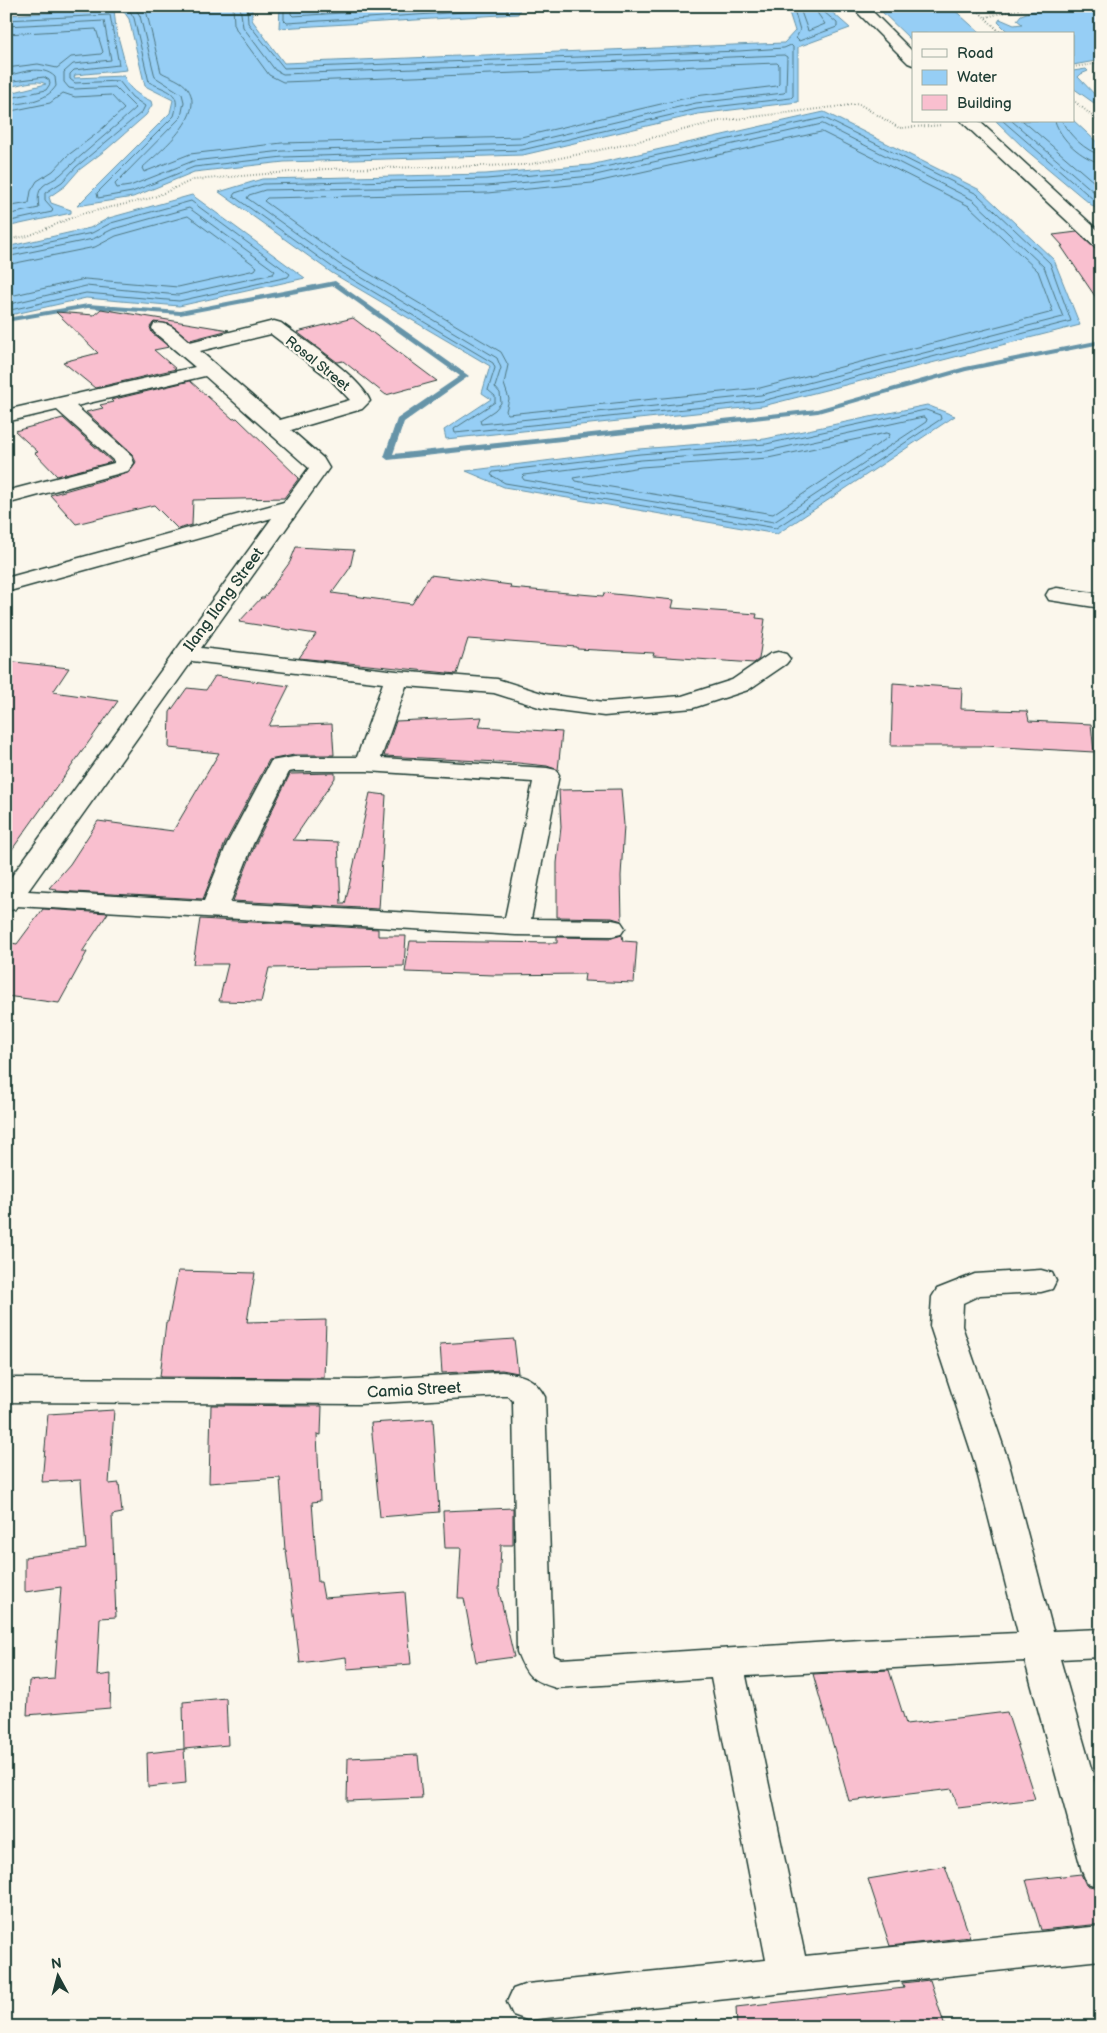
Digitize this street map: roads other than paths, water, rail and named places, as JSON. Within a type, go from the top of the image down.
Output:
[{"type":"street","points":[[858,6],[912,59]]},
{"type":"street","points":[[970,122],[1101,243]]},
{"type":"street","name":"Rosal Street","points":[[186,349],[274,327],[336,375],[360,401],[355,405],[274,428]]},
{"type":"street","name":"Ilang Ilang Street","points":[[8,901],[289,507],[319,468],[316,462],[274,428],[160,328]]},
{"type":"street","points":[[6,416],[209,369]]},
{"type":"street","points":[[6,498],[121,466],[124,463],[124,459],[60,402]]},
{"type":"street","points":[[6,585],[289,507]]},
{"type":"street","points":[[1057,595],[1101,601]]},
{"type":"street","points":[[185,653],[397,678],[497,686],[542,701],[604,709],[685,703],[740,685],[778,659]]},
{"type":"street","points":[[367,764],[397,678]]},
{"type":"street","points":[[214,910],[240,844],[280,766],[294,764],[367,764],[547,775],[516,927]]},
{"type":"street","points":[[8,901],[214,910],[516,927],[612,928]]},
{"type":"street","points":[[1041,1281],[975,1285],[948,1297],[946,1326],[991,1460],[1039,1647],[1101,1871]]},
{"type":"street","name":"Camia Street","points":[[6,1390],[359,1392],[502,1384],[518,1386],[529,1397],[535,1652],[540,1665],[556,1674],[726,1664]]},
{"type":"street","points":[[789,1975],[726,1664],[860,1654],[1101,1643]]},
{"type":"street","points":[[527,2002],[1101,1943]]},
{"type":"water","points":[[98,6],[252,6],[252,20],[284,63],[784,43],[795,31],[787,6],[825,6],[850,28],[798,47],[798,102],[698,114],[523,155],[284,162],[194,172],[133,197],[77,206],[170,113],[173,100],[145,86],[129,19],[122,9]]},
{"type":"water","points":[[280,6],[521,6],[518,14],[279,28]]},
{"type":"water","points":[[876,6],[950,6],[979,32],[912,32],[912,41]]},
{"type":"water","points":[[1046,6],[1101,6],[1101,60],[1074,65],[1074,32],[1008,32],[998,22],[1000,19],[1014,25],[1022,24],[1017,20],[1021,15]]},
{"type":"water","points":[[114,9],[116,29],[127,70],[75,75],[74,78],[124,76],[131,88],[151,101],[152,105],[146,115],[107,149],[79,170],[65,186],[49,197],[51,203],[71,210],[71,213],[6,227],[6,94],[46,84],[32,82],[6,87],[6,15]]},
{"type":"water","points":[[1086,69],[1088,71],[1078,77],[1101,101],[1101,108],[1074,89],[1074,71]]},
{"type":"water","points":[[824,112],[980,190],[1054,260],[1080,325],[763,406],[446,439],[444,430],[491,399],[482,393],[490,366],[332,273],[219,192],[262,179],[486,174],[590,165]]},
{"type":"water","points":[[1074,121],[1101,146],[1101,213],[1026,150],[997,122]]},
{"type":"water","points":[[192,195],[305,278],[179,306],[86,298],[6,316],[6,247],[90,228],[109,218]]},
{"type":"water","points":[[927,405],[955,416],[777,534],[504,487],[466,471],[639,449],[765,439]]},
{"type":"waterway","points":[[6,320],[88,306],[180,313],[335,283],[465,376],[400,421],[388,457],[818,411],[965,369],[1101,342]]}]
